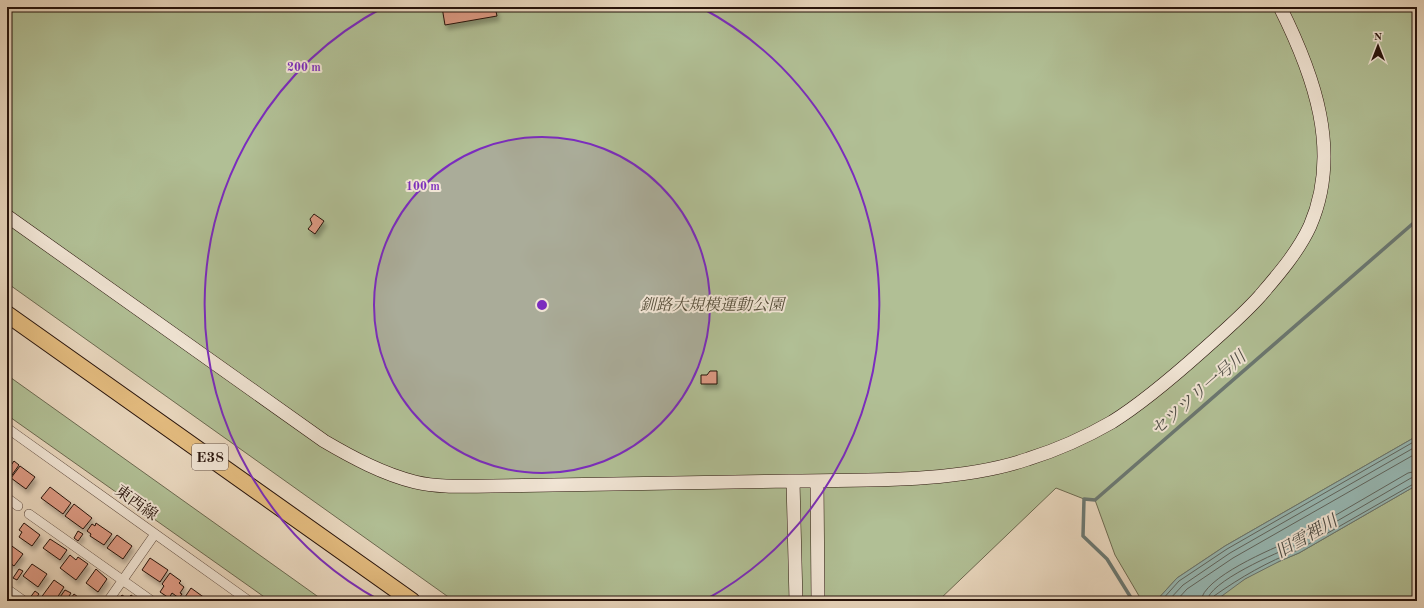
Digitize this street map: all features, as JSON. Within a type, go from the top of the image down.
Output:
[{"type":"highway","name":"E38","points":[[7,314],[412,601]]},
{"type":"highway","name":"E38","points":[[7,325],[395,601]]},
{"type":"highway","points":[[362,565],[424,601]]},
{"type":"street","points":[[7,216],[324,441],[371,467],[416,482],[444,486],[818,481],[935,476],[972,472],[1026,460],[1063,446],[1112,422],[1168,381],[1245,314],[1298,247],[1306,234],[1318,203],[1324,165],[1322,123],[1313,82],[1294,34],[1280,7]]},
{"type":"street","name":"東西線","points":[[7,428],[249,601]]},
{"type":"street","points":[[793,481],[796,601]]},
{"type":"street","points":[[802,601],[818,601],[818,481]]},
{"type":"street","points":[[7,498],[18,506]]},
{"type":"street","points":[[29,514],[152,601]]},
{"type":"street","points":[[108,601],[155,534]]},
{"type":"street","points":[[7,589],[24,601]]},
{"type":"green space","name":"釧路大規模運動公園","points":[[7,7],[1417,7],[1417,436],[1225,546],[1177,578],[1156,601],[1142,601],[1115,555],[1095,500],[1084,499],[1056,488],[938,601],[454,601],[7,283]]},
{"type":"green space","points":[[7,375],[324,601],[270,601],[7,415]]},
{"type":"green space","points":[[1417,485],[1417,601],[1215,601],[1244,579],[1277,562],[1299,553]]},
{"type":"water","name":"旧雪裡川","points":[[1417,436],[1417,485],[1299,553],[1245,579],[1215,601],[1156,601],[1177,578],[1225,546]]},
{"type":"building","points":[[442,7],[495,7],[497,16],[445,25]]},
{"type":"building","points":[[314,214],[324,221],[315,234],[308,229],[312,224],[310,219]]},
{"type":"building","points":[[710,371],[717,371],[717,384],[701,384],[701,375],[707,375]]},
{"type":"building","points":[[14,461],[19,465],[12,475],[7,471]]},
{"type":"building","points":[[20,466],[35,477],[26,489],[11,478]]},
{"type":"building","points":[[50,487],[71,503],[63,514],[41,498]]},
{"type":"building","points":[[74,504],[92,518],[83,529],[65,516]]},
{"type":"building","points":[[24,523],[40,535],[32,546],[19,537],[22,532],[19,530]]},
{"type":"building","points":[[96,523],[112,534],[104,545],[90,536],[91,534],[87,531],[92,524],[95,526]]},
{"type":"building","points":[[78,531],[83,534],[78,541],[74,538]]},
{"type":"building","points":[[117,535],[132,546],[123,559],[107,548]]},
{"type":"building","points":[[50,539],[67,550],[60,560],[43,548]]},
{"type":"building","points":[[9,544],[23,554],[14,566],[7,561],[7,546]]},
{"type":"building","points":[[70,555],[76,560],[78,557],[88,564],[76,580],[60,568]]},
{"type":"building","points":[[150,558],[168,570],[160,582],[142,570]]},
{"type":"building","points":[[32,564],[47,574],[38,587],[23,576]]},
{"type":"building","points":[[19,569],[23,571],[17,580],[13,578]]},
{"type":"building","points":[[96,569],[107,579],[98,592],[86,583]]},
{"type":"building","points":[[170,573],[181,581],[179,583],[184,587],[179,598],[172,593],[169,598],[160,592],[164,586],[162,584]]},
{"type":"building","points":[[54,580],[64,587],[55,601],[42,601],[40,599]]},
{"type":"building","points":[[191,588],[209,601],[183,600]]},
{"type":"building","points":[[65,590],[71,593],[66,601],[59,601],[58,600]]},
{"type":"building","points":[[35,591],[39,594],[34,601],[32,601],[29,599]]},
{"type":"building","points":[[74,594],[82,600],[69,601]]},
{"type":"building","points":[[122,595],[128,599],[131,595],[139,601],[117,601]]},
{"type":"waterway","name":"セツツリ一号川","points":[[1133,601],[1107,559],[1083,536],[1084,499],[1095,500],[1417,220]]}]
